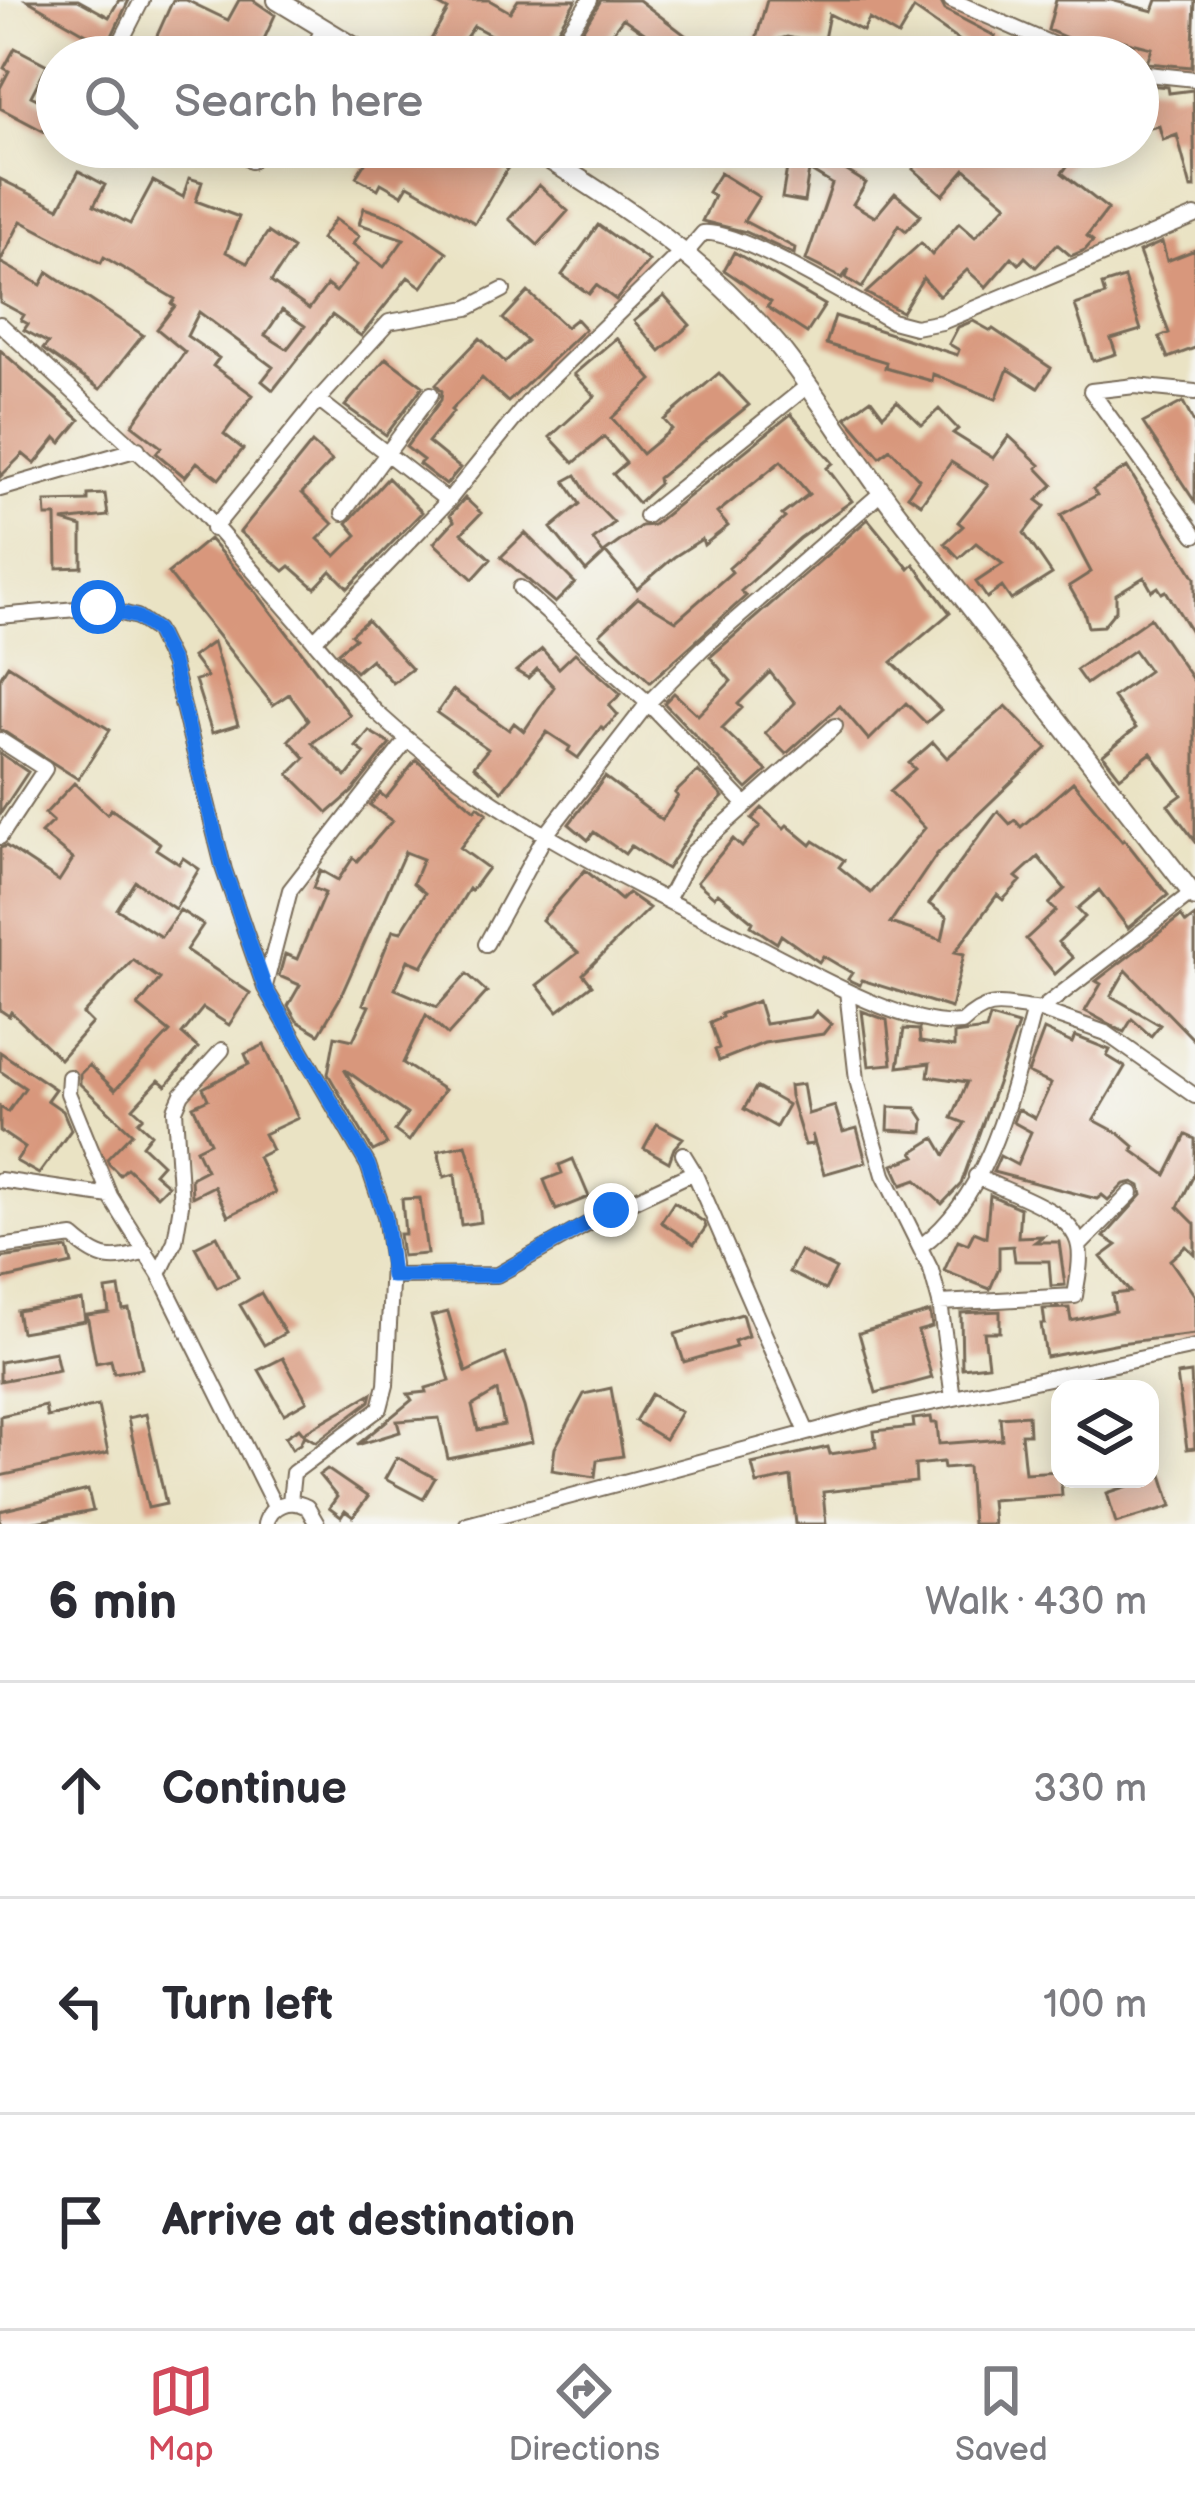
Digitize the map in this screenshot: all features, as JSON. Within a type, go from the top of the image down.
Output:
[{"type":"street","points":[[124,36],[142,0]]},
{"type":"street","points":[[278,0],[334,36]]},
{"type":"street","points":[[566,36],[590,0]]},
{"type":"street","points":[[951,0],[1033,36]]},
{"type":"street","points":[[320,36],[323,30]]},
{"type":"street","points":[[1159,75],[1195,79]]},
{"type":"street","points":[[564,168],[616,199],[684,252],[781,349],[881,493],[1194,895],[1037,1009],[997,1142],[956,1209],[921,1246]]},
{"type":"street","points":[[314,641],[448,501],[533,396],[703,233],[712,232],[757,250],[892,321],[915,327],[942,322],[1195,216]]},
{"type":"street","points":[[213,529],[317,400],[389,322],[468,308],[503,290]]},
{"type":"street","points":[[0,324],[198,507],[375,711],[406,740],[545,836],[848,992],[929,1022],[950,1024],[962,1023],[981,1006],[1037,1009],[1106,1034],[1192,1086]]},
{"type":"street","points":[[1195,392],[1135,386],[1091,391],[1195,535]]},
{"type":"street","points":[[646,516],[806,387]]},
{"type":"street","points":[[343,513],[431,394]]},
{"type":"street","points":[[317,400],[448,501]]},
{"type":"street","points":[[0,489],[138,449]]},
{"type":"street","points":[[487,944],[545,836],[648,704],[702,649],[881,493]]},
{"type":"street","points":[[520,588],[648,704],[746,805]]},
{"type":"street","points":[[0,616],[98,607],[137,617],[156,630],[172,663],[224,870],[265,988],[368,1165],[385,1216],[392,1276],[386,1385],[380,1408],[293,1473],[282,1505],[265,1524]]},
{"type":"street","points":[[667,900],[692,853],[835,726]]},
{"type":"street","points":[[0,740],[45,770],[0,837]]},
{"type":"street","points":[[265,988],[290,890],[406,740]]},
{"type":"street","points":[[848,992],[857,1080],[884,1175],[921,1246],[940,1303],[953,1398]]},
{"type":"street","points":[[159,1274],[175,1241],[181,1205],[175,1110],[182,1094],[222,1051]]},
{"type":"street","points":[[70,1077],[68,1093],[110,1196],[159,1274],[282,1505]]},
{"type":"street","points":[[683,1154],[807,1432]]},
{"type":"street","points":[[392,1276],[497,1275],[611,1210],[694,1172]]},
{"type":"street","points":[[940,1303],[1075,1296],[1079,1246],[1073,1232],[1031,1199],[976,1177]]},
{"type":"street","points":[[1,1179],[110,1196]]},
{"type":"street","points":[[1079,1246],[1131,1193]]},
{"type":"street","points":[[0,1247],[74,1237],[88,1250],[114,1261],[146,1252]]},
{"type":"street","points":[[467,1524],[807,1432],[1195,1347]]},
{"type":"street","points":[[282,1505],[307,1508],[316,1524]]},
{"type":"building","points":[[27,0],[78,0],[109,17],[119,0],[129,0],[112,36],[90,36]]},
{"type":"building","points":[[173,0],[186,0],[228,20],[239,0],[253,0],[275,15],[266,36],[157,36]]},
{"type":"building","points":[[430,0],[489,0],[510,12],[518,0],[576,0],[554,36],[492,36],[474,26],[467,36],[433,36],[448,10]]},
{"type":"building","points":[[601,0],[639,0],[686,36],[649,36],[623,18],[610,36],[579,36]]},
{"type":"building","points":[[767,0],[940,0],[945,10],[995,36],[953,36],[914,9],[898,36],[869,19],[863,31],[829,14],[825,36],[757,36]]},
{"type":"building","points":[[1056,0],[1111,0],[1153,11],[1157,0],[1195,0],[1192,67],[1159,64],[1159,36],[1062,36],[1048,30]]},
{"type":"building","points":[[15,48],[36,59],[36,86],[31,96],[36,98],[36,127],[0,108],[0,88],[9,71],[4,68]]},
{"type":"building","points":[[1159,86],[1168,87],[1169,93],[1193,90],[1195,188],[1191,188],[1177,135],[1163,140]]},
{"type":"building","points":[[362,168],[508,168],[475,223],[408,185],[402,195],[356,177]]},
{"type":"building","points":[[787,168],[842,168],[866,183],[853,204],[875,217],[895,193],[921,215],[906,231],[899,225],[862,288],[846,278],[849,269],[842,278],[806,260],[832,184],[809,170],[804,202],[782,198]]},
{"type":"building","points":[[1066,168],[1062,173],[1108,209],[1087,236],[1093,241],[1085,250],[1071,256],[1057,244],[1036,267],[1025,257],[1019,264],[1012,257],[986,287],[967,270],[939,296],[923,278],[902,312],[866,293],[921,243],[932,255],[959,223],[975,237],[1007,204],[965,169],[943,195],[913,169]]},
{"type":"building","points":[[79,171],[105,185],[94,205],[130,224],[153,181],[183,197],[189,178],[202,182],[196,201],[239,217],[226,252],[247,263],[268,232],[293,249],[271,282],[309,309],[327,285],[336,292],[357,265],[321,239],[335,219],[359,236],[353,244],[384,267],[404,239],[359,224],[364,208],[402,221],[447,252],[422,287],[408,277],[361,336],[332,315],[273,390],[262,381],[273,367],[199,312],[187,336],[219,358],[213,366],[253,395],[224,434],[243,449],[219,479],[197,462],[185,477],[156,453],[161,447],[132,425],[185,352],[157,329],[175,306],[175,299],[104,257],[101,263],[21,221],[0,262],[0,179],[59,208]],"holes":[[[282,310],[305,326],[287,349],[265,335]]]},
{"type":"building","points":[[720,173],[759,197],[744,221],[795,248],[794,254],[746,232],[702,221],[714,196],[708,192]]},
{"type":"building","points":[[539,185],[568,211],[538,245],[509,219]]},
{"type":"building","points":[[598,225],[649,261],[616,300],[596,285],[589,294],[562,275]]},
{"type":"building","points":[[1162,242],[1167,261],[1195,250],[1195,348],[1168,358],[1159,337],[1169,333],[1139,252]]},
{"type":"building","points":[[734,252],[825,305],[807,333],[724,270]]},
{"type":"building","points":[[0,262],[41,285],[48,272],[143,335],[100,389],[43,349],[48,343],[24,330],[28,324],[21,320],[24,315],[0,302]]},
{"type":"building","points":[[1124,278],[1141,330],[1111,339],[1116,354],[1093,361],[1075,305],[1105,295],[1102,285]]},
{"type":"building","points":[[528,292],[566,327],[576,319],[585,329],[508,402],[482,378],[451,410],[428,442],[460,468],[446,485],[406,447],[441,400],[442,391],[436,384],[480,338],[505,362],[527,341],[503,319]]},
{"type":"building","points":[[664,296],[690,325],[660,351],[634,321]]},
{"type":"building","points":[[835,316],[957,355],[959,350],[949,344],[958,327],[973,321],[1051,368],[1038,388],[1008,369],[996,399],[933,374],[932,381],[885,368],[886,362],[826,344]]},
{"type":"building","points":[[616,338],[652,380],[612,418],[642,454],[672,429],[664,420],[719,373],[749,405],[658,478],[659,484],[638,503],[613,474],[626,463],[604,437],[574,463],[550,437],[595,396],[574,374]]},
{"type":"building","points":[[0,350],[80,420],[61,443],[56,438],[35,464],[23,454],[0,477]]},
{"type":"building","points":[[386,358],[423,386],[386,435],[345,406]]},
{"type":"building","points":[[871,399],[883,415],[897,401],[922,425],[939,409],[958,429],[953,433],[993,458],[1009,436],[1040,465],[1037,468],[1053,485],[1037,500],[1045,506],[1024,533],[1052,574],[1011,600],[1002,587],[987,598],[976,582],[1003,564],[976,543],[959,558],[945,543],[963,526],[958,522],[988,485],[951,462],[921,504],[908,495],[919,479],[890,449],[880,457],[846,417]]},
{"type":"building","points":[[1183,402],[1195,425],[1195,502],[1143,423]]},
{"type":"building","points":[[791,414],[833,463],[827,468],[852,501],[800,538],[741,591],[746,596],[650,682],[600,634],[638,598],[676,621],[809,494],[781,461],[717,513],[728,526],[704,545],[702,539],[674,557],[637,589],[605,552],[641,526],[653,525]]},
{"type":"building","points":[[312,443],[332,461],[302,493],[333,524],[318,539],[336,556],[357,535],[347,523],[388,478],[422,512],[348,588],[331,571],[315,588],[290,566],[284,571],[240,532]]},
{"type":"building","points":[[1127,467],[1195,578],[1195,638],[1166,591],[1158,587],[1152,591],[1144,577],[1116,594],[1116,610],[1103,626],[1088,627],[1069,586],[1091,572],[1061,515],[1097,495],[1093,489]]},
{"type":"building","points":[[576,475],[614,523],[593,540],[604,554],[586,571],[551,528],[580,504],[565,481]]},
{"type":"building","points":[[105,494],[108,516],[62,521],[82,527],[82,567],[57,568],[56,516],[46,516],[45,502],[88,501],[88,495]]},
{"type":"building","points":[[465,498],[481,513],[462,533],[491,559],[473,579],[434,543],[454,521],[450,515]]},
{"type":"building","points":[[868,519],[909,569],[914,564],[950,613],[892,662],[941,710],[926,723],[906,703],[869,740],[840,706],[786,754],[765,733],[795,703],[770,672],[722,728],[767,771],[747,789],[664,703],[674,693],[698,715],[731,681],[710,657]]},
{"type":"building","points":[[525,533],[575,583],[555,603],[501,557]]},
{"type":"building","points":[[209,539],[350,715],[312,743],[346,777],[365,753],[356,747],[369,731],[390,744],[352,792],[328,813],[289,774],[305,758],[289,740],[308,720],[289,694],[273,705],[168,573]]},
{"type":"building","points":[[1150,618],[1195,683],[1195,841],[1168,805],[1182,795],[1151,753],[1120,777],[1103,755],[1136,728],[1113,697],[1149,671],[1134,650],[1086,684],[1076,670]]},
{"type":"building","points":[[367,620],[412,669],[393,683],[371,659],[356,672],[338,652]]},
{"type":"building","points":[[213,642],[238,725],[212,733],[195,680],[207,677],[192,657]]},
{"type":"building","points":[[542,649],[559,668],[575,653],[621,694],[609,705],[618,715],[603,730],[601,727],[578,758],[547,732],[502,791],[474,766],[488,749],[437,713],[453,690],[509,730],[514,723],[524,731],[554,687],[537,669],[528,678],[516,671]]},
{"type":"building","points":[[8,665],[110,730],[78,779],[0,729],[0,678]]},
{"type":"building","points":[[1006,706],[1047,748],[937,854],[890,923],[942,940],[947,917],[929,904],[998,811],[1010,824],[1015,820],[1021,827],[1073,782],[1168,895],[1128,928],[1099,890],[1077,909],[1085,917],[1058,942],[1073,958],[1055,974],[1026,939],[1056,911],[1049,904],[1065,889],[1038,857],[1016,877],[1021,881],[1003,900],[997,895],[955,952],[964,954],[951,1008],[862,980],[860,985],[851,981],[852,973],[823,956],[819,962],[781,935],[777,943],[751,926],[753,922],[718,893],[714,897],[697,882],[733,839],[742,847],[760,826],[752,819],[762,808],[784,828],[787,825],[811,845],[814,841],[844,860],[839,867],[871,893],[925,828],[890,791],[915,769],[909,763],[933,742],[947,758]]},
{"type":"building","points":[[0,753],[28,772],[0,814]]},
{"type":"building","points":[[416,760],[475,810],[478,806],[487,813],[460,848],[488,868],[469,889],[422,966],[408,960],[395,989],[437,1007],[467,974],[487,992],[448,1035],[426,1015],[403,1063],[444,1090],[409,1141],[395,1131],[407,1114],[344,1069],[387,1144],[373,1151],[328,1074],[335,1036],[353,1040],[393,930],[401,932],[425,893],[413,883],[423,859],[405,852],[340,998],[319,1034],[297,1021],[288,1006],[300,985],[279,976],[285,954],[297,959],[325,893],[313,888],[320,870],[338,880],[353,858],[357,861],[392,821],[370,805],[380,793],[386,798]]},
{"type":"building","points":[[698,771],[723,797],[697,823],[667,869],[631,846],[625,854],[594,832],[588,840],[569,824],[605,777],[662,820],[678,796],[675,793]]},
{"type":"building","points":[[74,783],[107,814],[111,809],[160,843],[156,849],[179,864],[183,858],[199,869],[175,909],[135,881],[117,909],[161,937],[180,910],[203,925],[186,950],[250,993],[229,1025],[203,1008],[182,1034],[198,1048],[166,1086],[159,1080],[133,1108],[143,1117],[138,1122],[151,1134],[142,1145],[162,1164],[154,1173],[168,1185],[157,1196],[127,1168],[120,1175],[109,1164],[107,1159],[132,1133],[80,1084],[80,1074],[89,1065],[115,1090],[170,1032],[138,1006],[160,979],[133,960],[83,1014],[92,1023],[60,1059],[11,1012],[9,1016],[0,1010],[0,848],[6,846],[59,881],[73,859],[41,833],[53,821],[45,814]]},
{"type":"building","points":[[585,870],[621,900],[628,893],[649,908],[583,974],[592,985],[558,1011],[537,985],[578,953],[542,920]]},
{"type":"building","points":[[1181,916],[1186,923],[1195,916],[1195,1041],[1126,970],[1111,996],[1160,1025],[1151,1036],[1132,1019],[1124,1032],[1085,1011],[1101,984],[1096,981]]},
{"type":"building","points":[[758,1001],[765,1024],[811,1017],[816,1011],[831,1024],[823,1034],[764,1043],[719,1061],[710,1022]]},
{"type":"building","points":[[862,1011],[887,1020],[892,1064],[869,1066]]},
{"type":"building","points":[[990,1017],[1018,1025],[961,1184],[942,1204],[916,1180],[902,1185],[893,1165],[916,1156],[913,1152],[935,1138],[945,1155],[965,1123],[952,1118],[967,1082],[928,1076],[930,1063],[898,1067],[904,1029],[919,1030],[920,1042],[954,1047],[954,1034],[986,1030]]},
{"type":"building","points":[[1044,1030],[1072,1043],[1075,1036],[1110,1050],[1107,1056],[1125,1067],[1094,1120],[1120,1134],[1135,1147],[1133,1151],[1166,1175],[1186,1135],[1195,1139],[1195,1173],[1178,1207],[1195,1224],[1195,1255],[1186,1246],[1170,1260],[1195,1296],[1195,1334],[1046,1357],[1043,1309],[1069,1308],[1071,1321],[1115,1311],[1112,1294],[1130,1292],[1101,1257],[1117,1245],[1104,1237],[1142,1195],[1133,1182],[1124,1184],[1108,1200],[993,1172],[1000,1156],[1017,1165],[1031,1132],[1013,1122],[1018,1109],[1035,1118],[1051,1084],[1028,1073]]},
{"type":"building","points":[[264,1045],[298,1118],[264,1134],[272,1150],[258,1157],[275,1193],[228,1216],[214,1186],[192,1197],[191,1178],[206,1170],[196,1149],[210,1142],[193,1106],[208,1099],[203,1088],[249,1064],[245,1054]]},
{"type":"building","points":[[0,1052],[55,1089],[47,1100],[63,1111],[71,1130],[39,1174],[16,1161],[25,1148],[0,1131],[0,1107],[8,1112],[25,1088],[0,1071]]},
{"type":"building","points":[[803,1084],[808,1114],[835,1106],[843,1132],[857,1128],[866,1162],[824,1174],[812,1134],[813,1144],[805,1145],[790,1096],[789,1086]]},
{"type":"building","points":[[756,1087],[788,1105],[776,1127],[744,1109]]},
{"type":"building","points":[[889,1107],[916,1108],[924,1120],[923,1132],[888,1130]]},
{"type":"building","points":[[657,1124],[683,1138],[669,1162],[644,1148]]},
{"type":"building","points":[[466,1145],[481,1222],[461,1225],[455,1174],[444,1177],[438,1151]]},
{"type":"building","points":[[573,1159],[589,1197],[556,1210],[544,1180],[562,1173],[559,1165]]},
{"type":"building","points":[[990,1195],[1020,1208],[1018,1237],[1043,1236],[1035,1242],[1059,1242],[1065,1285],[1051,1286],[1049,1261],[1015,1261],[1013,1246],[999,1247],[999,1268],[990,1289],[944,1271],[958,1240],[968,1244],[974,1232],[986,1237]]},
{"type":"building","points":[[420,1198],[427,1254],[402,1256],[402,1199]]},
{"type":"building","points":[[674,1202],[704,1222],[706,1227],[694,1244],[661,1222]]},
{"type":"building","points":[[217,1236],[238,1277],[217,1288],[195,1247]]},
{"type":"building","points":[[68,1249],[72,1264],[0,1280],[0,1258]]},
{"type":"building","points":[[800,1251],[836,1269],[825,1290],[789,1272]]},
{"type":"building","points":[[119,1288],[123,1310],[129,1309],[142,1368],[114,1373],[111,1360],[96,1363],[87,1315],[109,1312],[106,1290]]},
{"type":"building","points":[[261,1293],[285,1333],[264,1345],[240,1305]]},
{"type":"building","points":[[82,1300],[85,1321],[21,1332],[17,1311]]},
{"type":"building","points":[[1000,1311],[1000,1332],[984,1332],[988,1365],[962,1368],[961,1313]]},
{"type":"building","points":[[448,1312],[466,1372],[505,1354],[532,1442],[448,1459],[439,1418],[397,1421],[400,1432],[357,1445],[412,1400],[408,1394],[427,1392],[426,1388],[450,1381],[431,1316]],"holes":[[[497,1391],[504,1425],[478,1430],[472,1406]]]},
{"type":"building","points":[[930,1312],[932,1327],[918,1331],[932,1378],[876,1393],[859,1333]]},
{"type":"building","points":[[742,1314],[748,1336],[734,1341],[736,1347],[684,1362],[675,1334]]},
{"type":"building","points":[[55,1352],[59,1370],[0,1381],[0,1362]]},
{"type":"building","points":[[283,1358],[307,1401],[284,1414],[259,1370]]},
{"type":"building","points":[[1191,1373],[1195,1448],[1187,1449],[1177,1375]]},
{"type":"building","points":[[611,1388],[623,1456],[597,1460],[595,1477],[552,1470],[555,1448],[584,1394]]},
{"type":"building","points":[[372,1393],[370,1401],[316,1442],[304,1435],[292,1449],[285,1437],[299,1428],[303,1433]]},
{"type":"building","points":[[651,1394],[681,1412],[665,1439],[635,1421]]},
{"type":"building","points":[[45,1406],[47,1417],[98,1406],[108,1453],[0,1476],[0,1416]]},
{"type":"building","points":[[146,1414],[166,1504],[148,1508],[128,1418]]},
{"type":"building","points":[[1028,1415],[1029,1434],[1021,1434],[1025,1473],[1051,1472],[1051,1488],[1061,1488],[1062,1495],[991,1500],[993,1524],[972,1524],[968,1466],[915,1465],[916,1482],[823,1492],[826,1524],[796,1524],[791,1477],[757,1484],[752,1464],[828,1447],[830,1454],[876,1447],[874,1431],[914,1427],[913,1419],[931,1417],[937,1423],[939,1444],[1002,1439],[1000,1417]]},
{"type":"building","points":[[397,1457],[435,1478],[423,1499],[385,1479]]},
{"type":"building","points":[[327,1469],[368,1497],[353,1517],[345,1511],[341,1517],[329,1508],[337,1497],[319,1475]]},
{"type":"building","points":[[1159,1476],[1172,1506],[1116,1523],[1107,1493],[1159,1488]]},
{"type":"building","points":[[88,1490],[93,1511],[0,1524],[0,1511]]},
{"type":"route","points":[[98,607],[137,617],[156,630],[172,663],[224,870],[265,988],[368,1165],[385,1216],[392,1276],[497,1275],[611,1210]]}]
